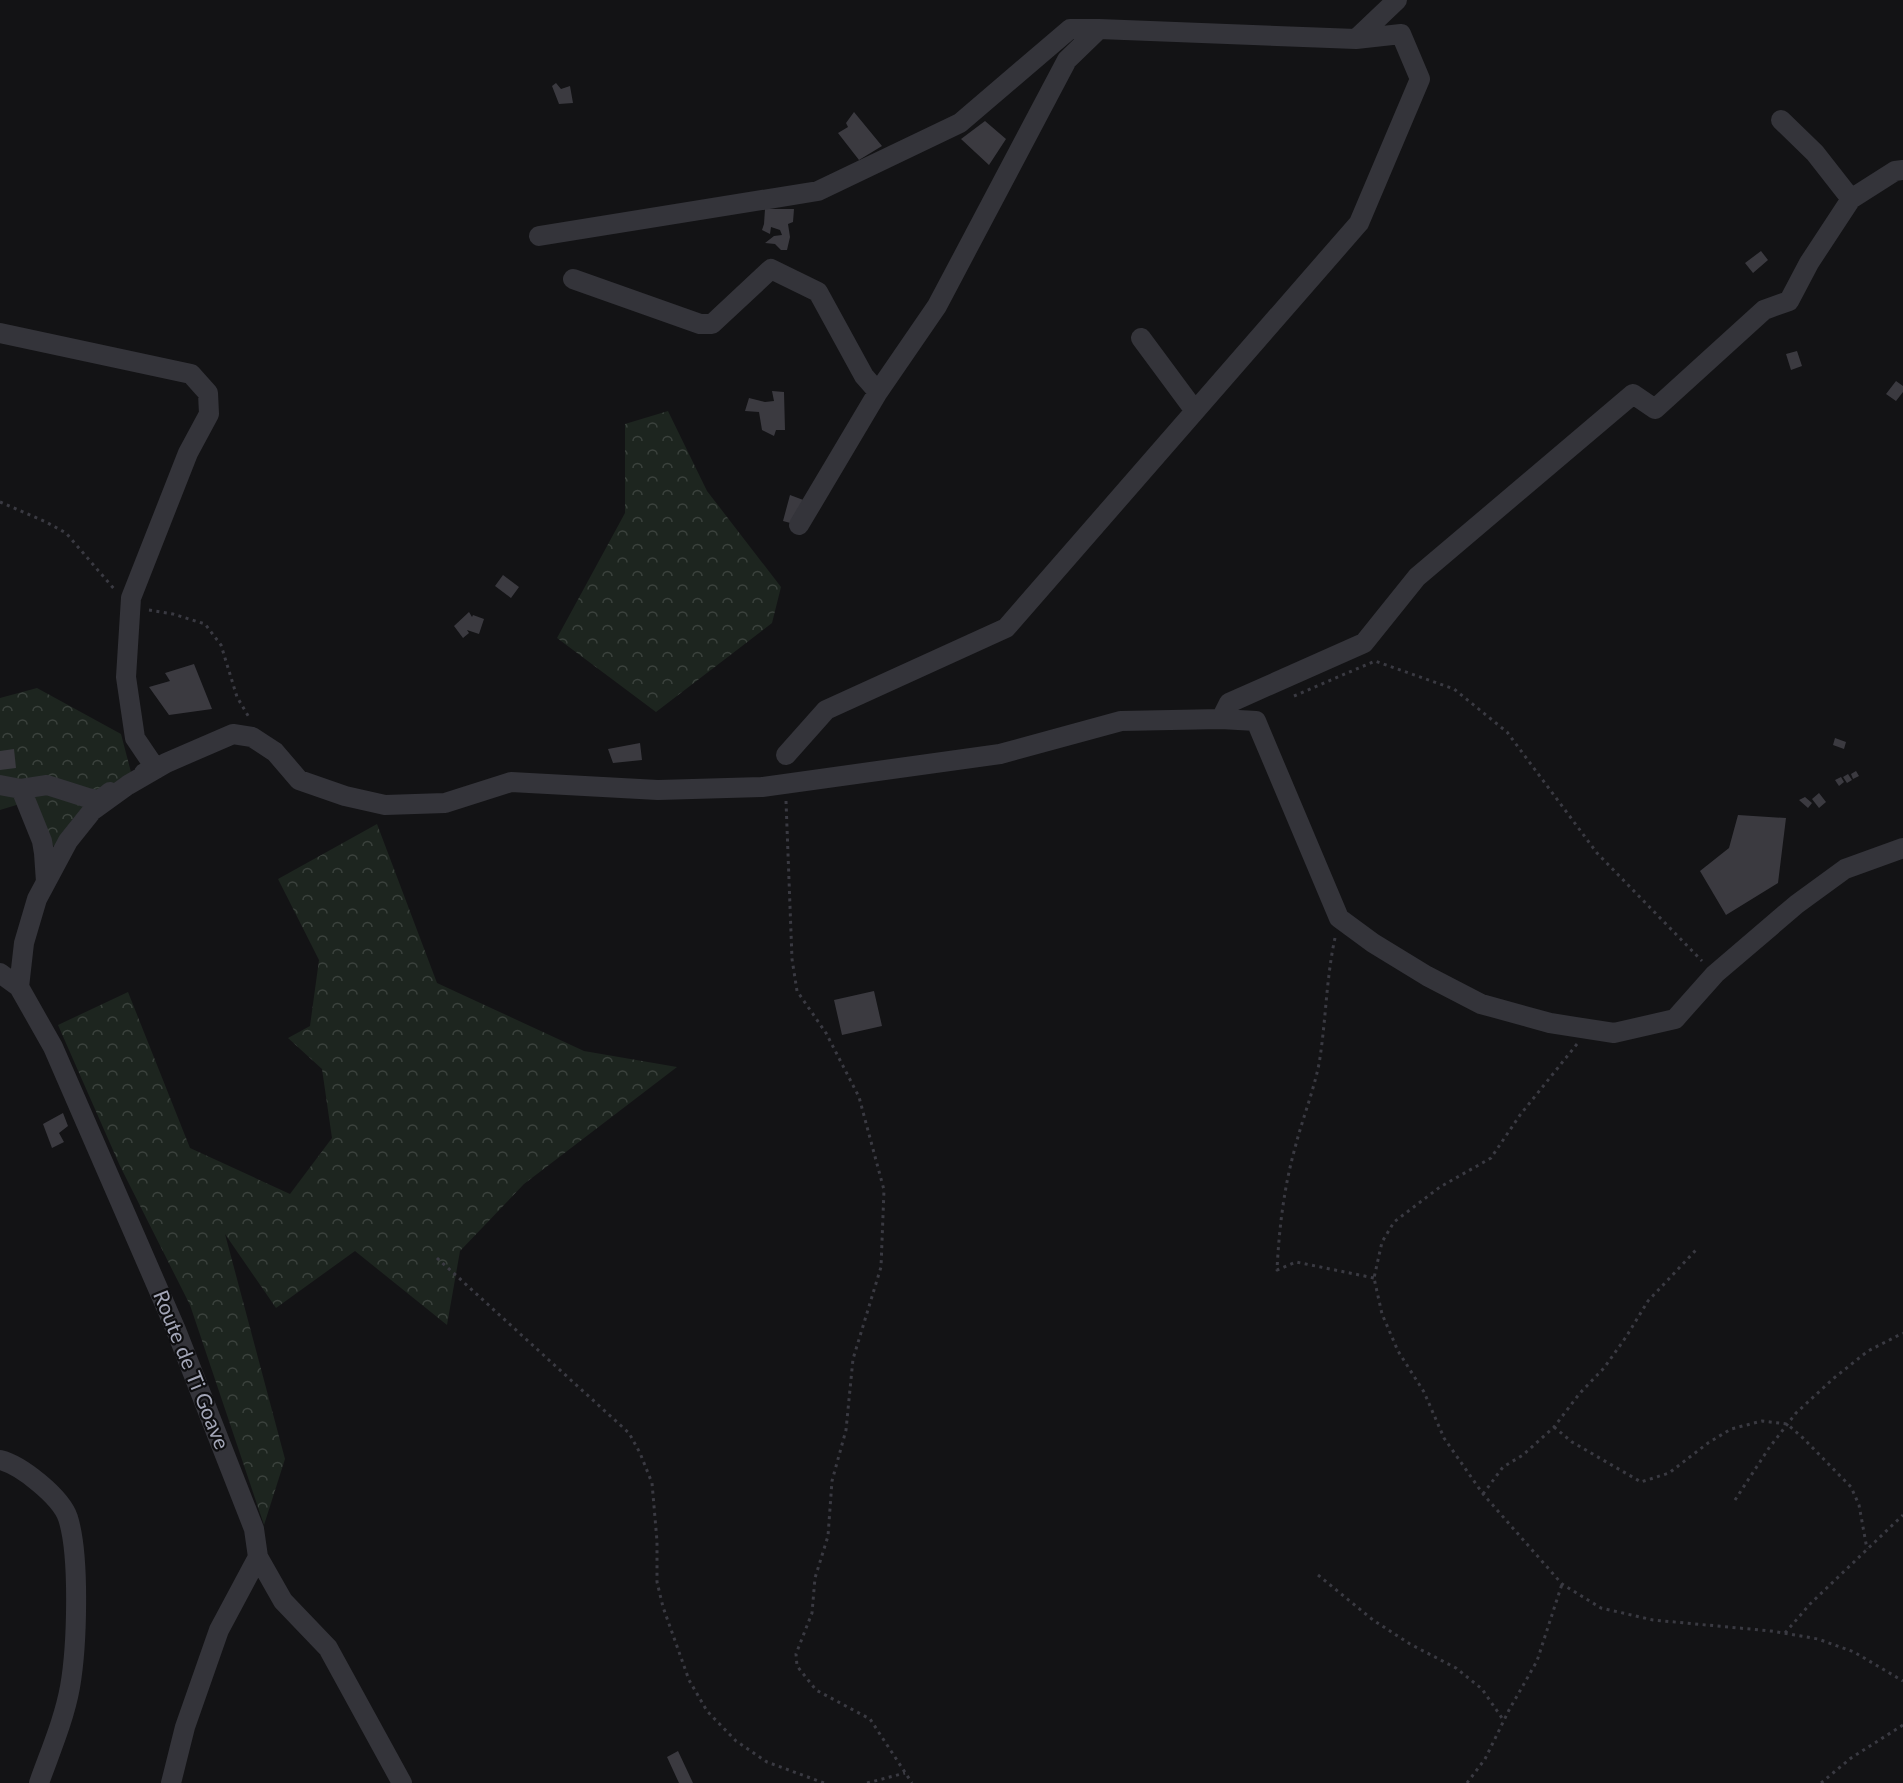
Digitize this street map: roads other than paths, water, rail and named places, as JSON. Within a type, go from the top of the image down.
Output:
[{"type":"street","points":[[1356,39],[1397,0]]},
{"type":"street","points":[[539,236],[818,191],[960,123],[1070,29],[1356,39],[1401,34],[1420,79],[1359,223],[1006,628],[826,710],[786,755]]},
{"type":"street","points":[[799,525],[878,392],[937,306],[1068,60],[1099,29]]},
{"type":"street","points":[[1781,120],[1815,153],[1851,199]]},
{"type":"street","points":[[1221,719],[1229,703],[1364,642],[1417,577],[1633,394],[1655,409],[1764,310],[1789,301],[1809,263],[1851,199],[1895,171],[1903,170]]},
{"type":"street","points":[[573,279],[700,324],[712,324],[771,269],[818,292],[864,376],[878,392]]},
{"type":"street","points":[[0,333],[191,374],[208,393],[209,414],[188,453],[131,598],[126,677],[135,738],[156,769]]},
{"type":"street","points":[[1141,338],[1195,411]]},
{"type":"street","points":[[0,785],[21,789],[47,785],[100,800],[133,779],[233,734],[252,737],[275,752],[299,780],[345,796],[385,805],[445,803],[511,782],[658,790],[762,788],[1000,754],[1121,721],[1221,719],[1256,721],[1339,918],[1427,976],[1480,1004],[1550,1023],[1614,1033],[1675,1019],[1715,974],[1797,904],[1845,869],[1903,848]]},
{"type":"street","points":[[18,987],[24,943],[37,898],[68,841],[92,811],[128,785],[156,769]]},
{"type":"street","points":[[21,789],[42,841],[46,882]]},
{"type":"street","name":"Route de Ti Goave","points":[[0,973],[18,987],[53,1047],[176,1330],[254,1529],[258,1557]]},
{"type":"street","points":[[0,1460],[12,1463],[47,1489],[68,1516],[72,1536],[75,1579],[70,1687],[39,1783]]},
{"type":"street","points":[[171,1783],[185,1727],[219,1630],[258,1557]]},
{"type":"street","points":[[258,1557],[283,1601],[328,1648],[402,1783]]}]
